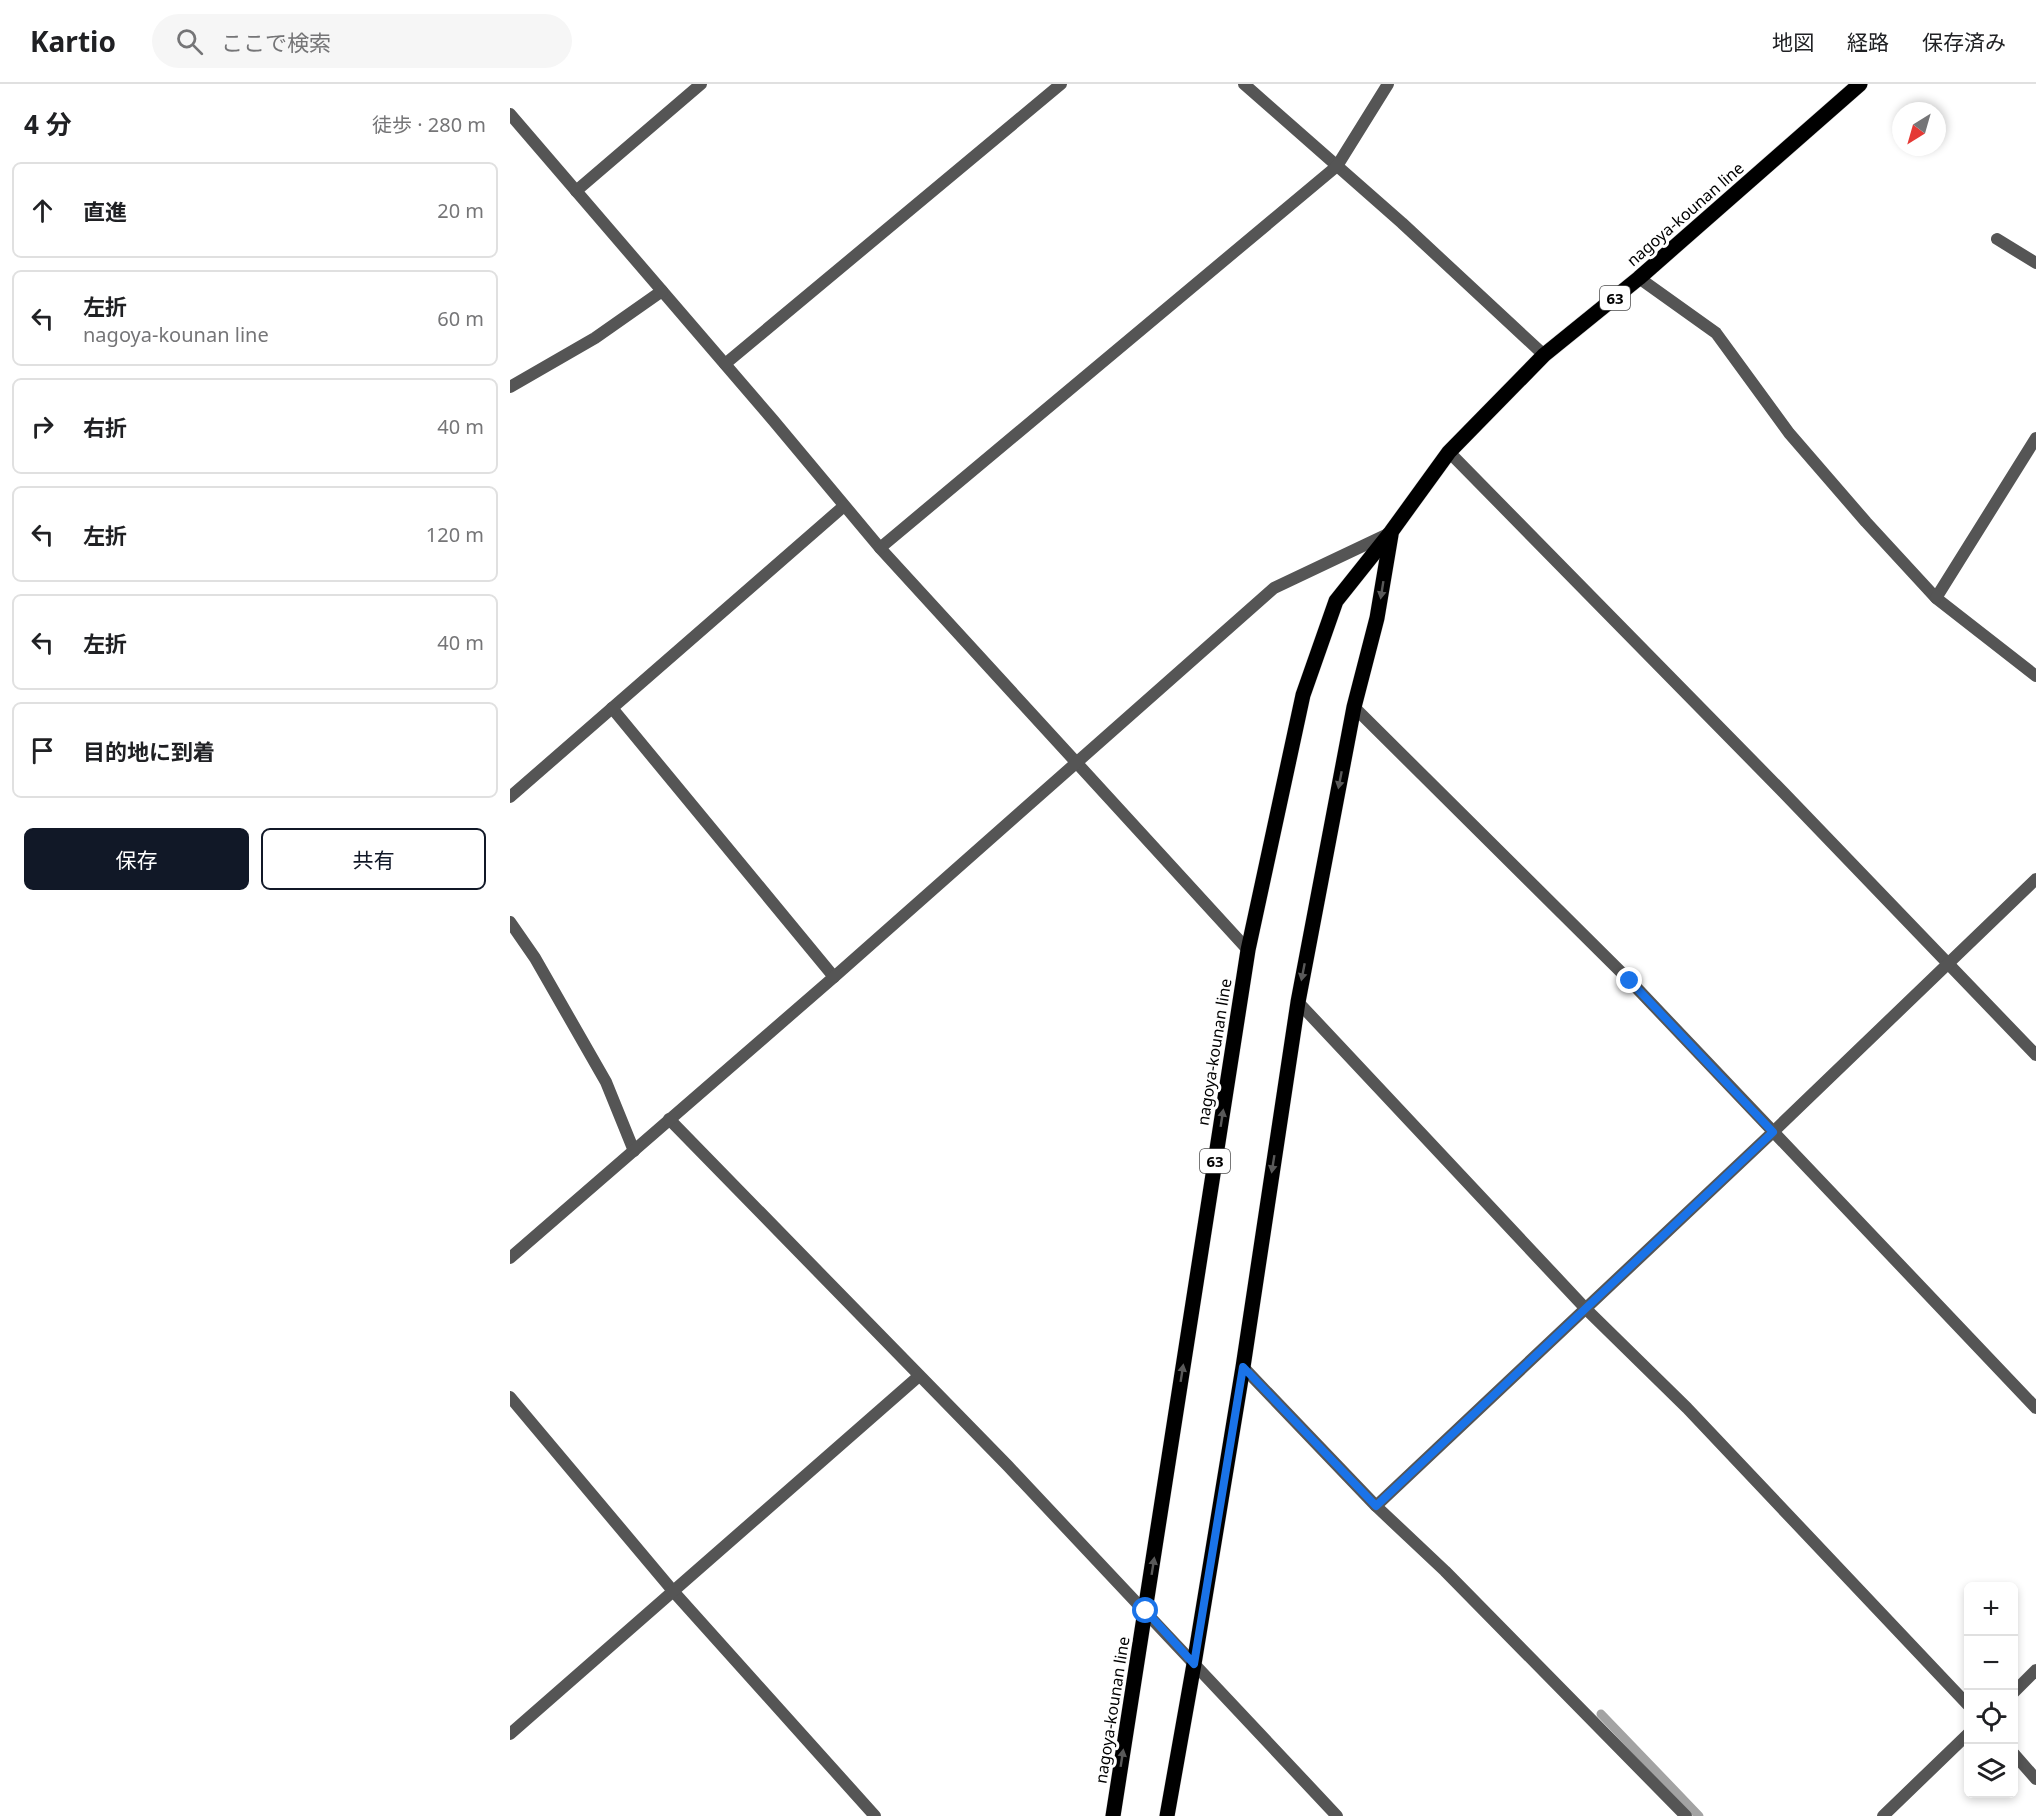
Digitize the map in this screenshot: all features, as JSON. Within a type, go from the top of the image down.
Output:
[{"type":"main road","name":"nagoya-kounan line","points":[[1113,1816],[1248,950],[1303,695],[1336,601],[1391,532],[1449,452],[1544,355],[1639,278],[1860,84]]},
{"type":"main road","name":"nagoya-kounan line","points":[[1167,1816],[1243,1367],[1298,1002],[1354,706],[1377,618],[1391,532]]},
{"type":"street","points":[[576,191],[701,84]]},
{"type":"street","points":[[725,364],[1061,84]]},
{"type":"street","points":[[1244,84],[1410,231],[1544,355]]},
{"type":"street","points":[[880,548],[1337,166],[1388,84]]},
{"type":"street","points":[[510,114],[880,548],[1076,765],[1248,950]]},
{"type":"street","points":[[1997,239],[2036,263]]},
{"type":"street","points":[[1639,278],[1716,333],[1789,432],[1866,522],[1936,598],[2036,676]]},
{"type":"street","points":[[510,387],[595,338],[662,291]]},
{"type":"street","points":[[1936,598],[2036,438]]},
{"type":"street","points":[[1449,452],[1774,783],[2036,1055]]},
{"type":"street","points":[[510,797],[844,506]]},
{"type":"street","points":[[510,1258],[1076,765],[1274,588],[1391,532]]},
{"type":"street","points":[[1354,706],[1630,981],[2036,1408]]},
{"type":"street","points":[[612,708],[834,977]]},
{"type":"street","points":[[1376,1506],[1773,1132],[2036,879]]},
{"type":"street","points":[[510,922],[535,958],[606,1082],[634,1151]]},
{"type":"street","points":[[1298,1002],[1586,1309],[1687,1408],[1964,1701]]},
{"type":"street","points":[[669,1119],[1008,1466],[1337,1816]]},
{"type":"street","points":[[1243,1367],[1376,1506],[1445,1571],[1686,1816]]},
{"type":"street","points":[[510,1734],[919,1376]]},
{"type":"street","points":[[510,1397],[673,1591],[875,1816]]},
{"type":"street","points":[[2015,1690],[2036,1670]]},
{"type":"street","points":[[1883,1816],[1964,1738]]},
{"type":"street","points":[[2018,1759],[2036,1779]]},
{"type":"waterway","points":[[1601,1714],[1699,1816]]},
{"type":"route","points":[[1146,1611],[1194,1664],[1243,1367],[1376,1506],[1773,1132],[1630,981]]}]
